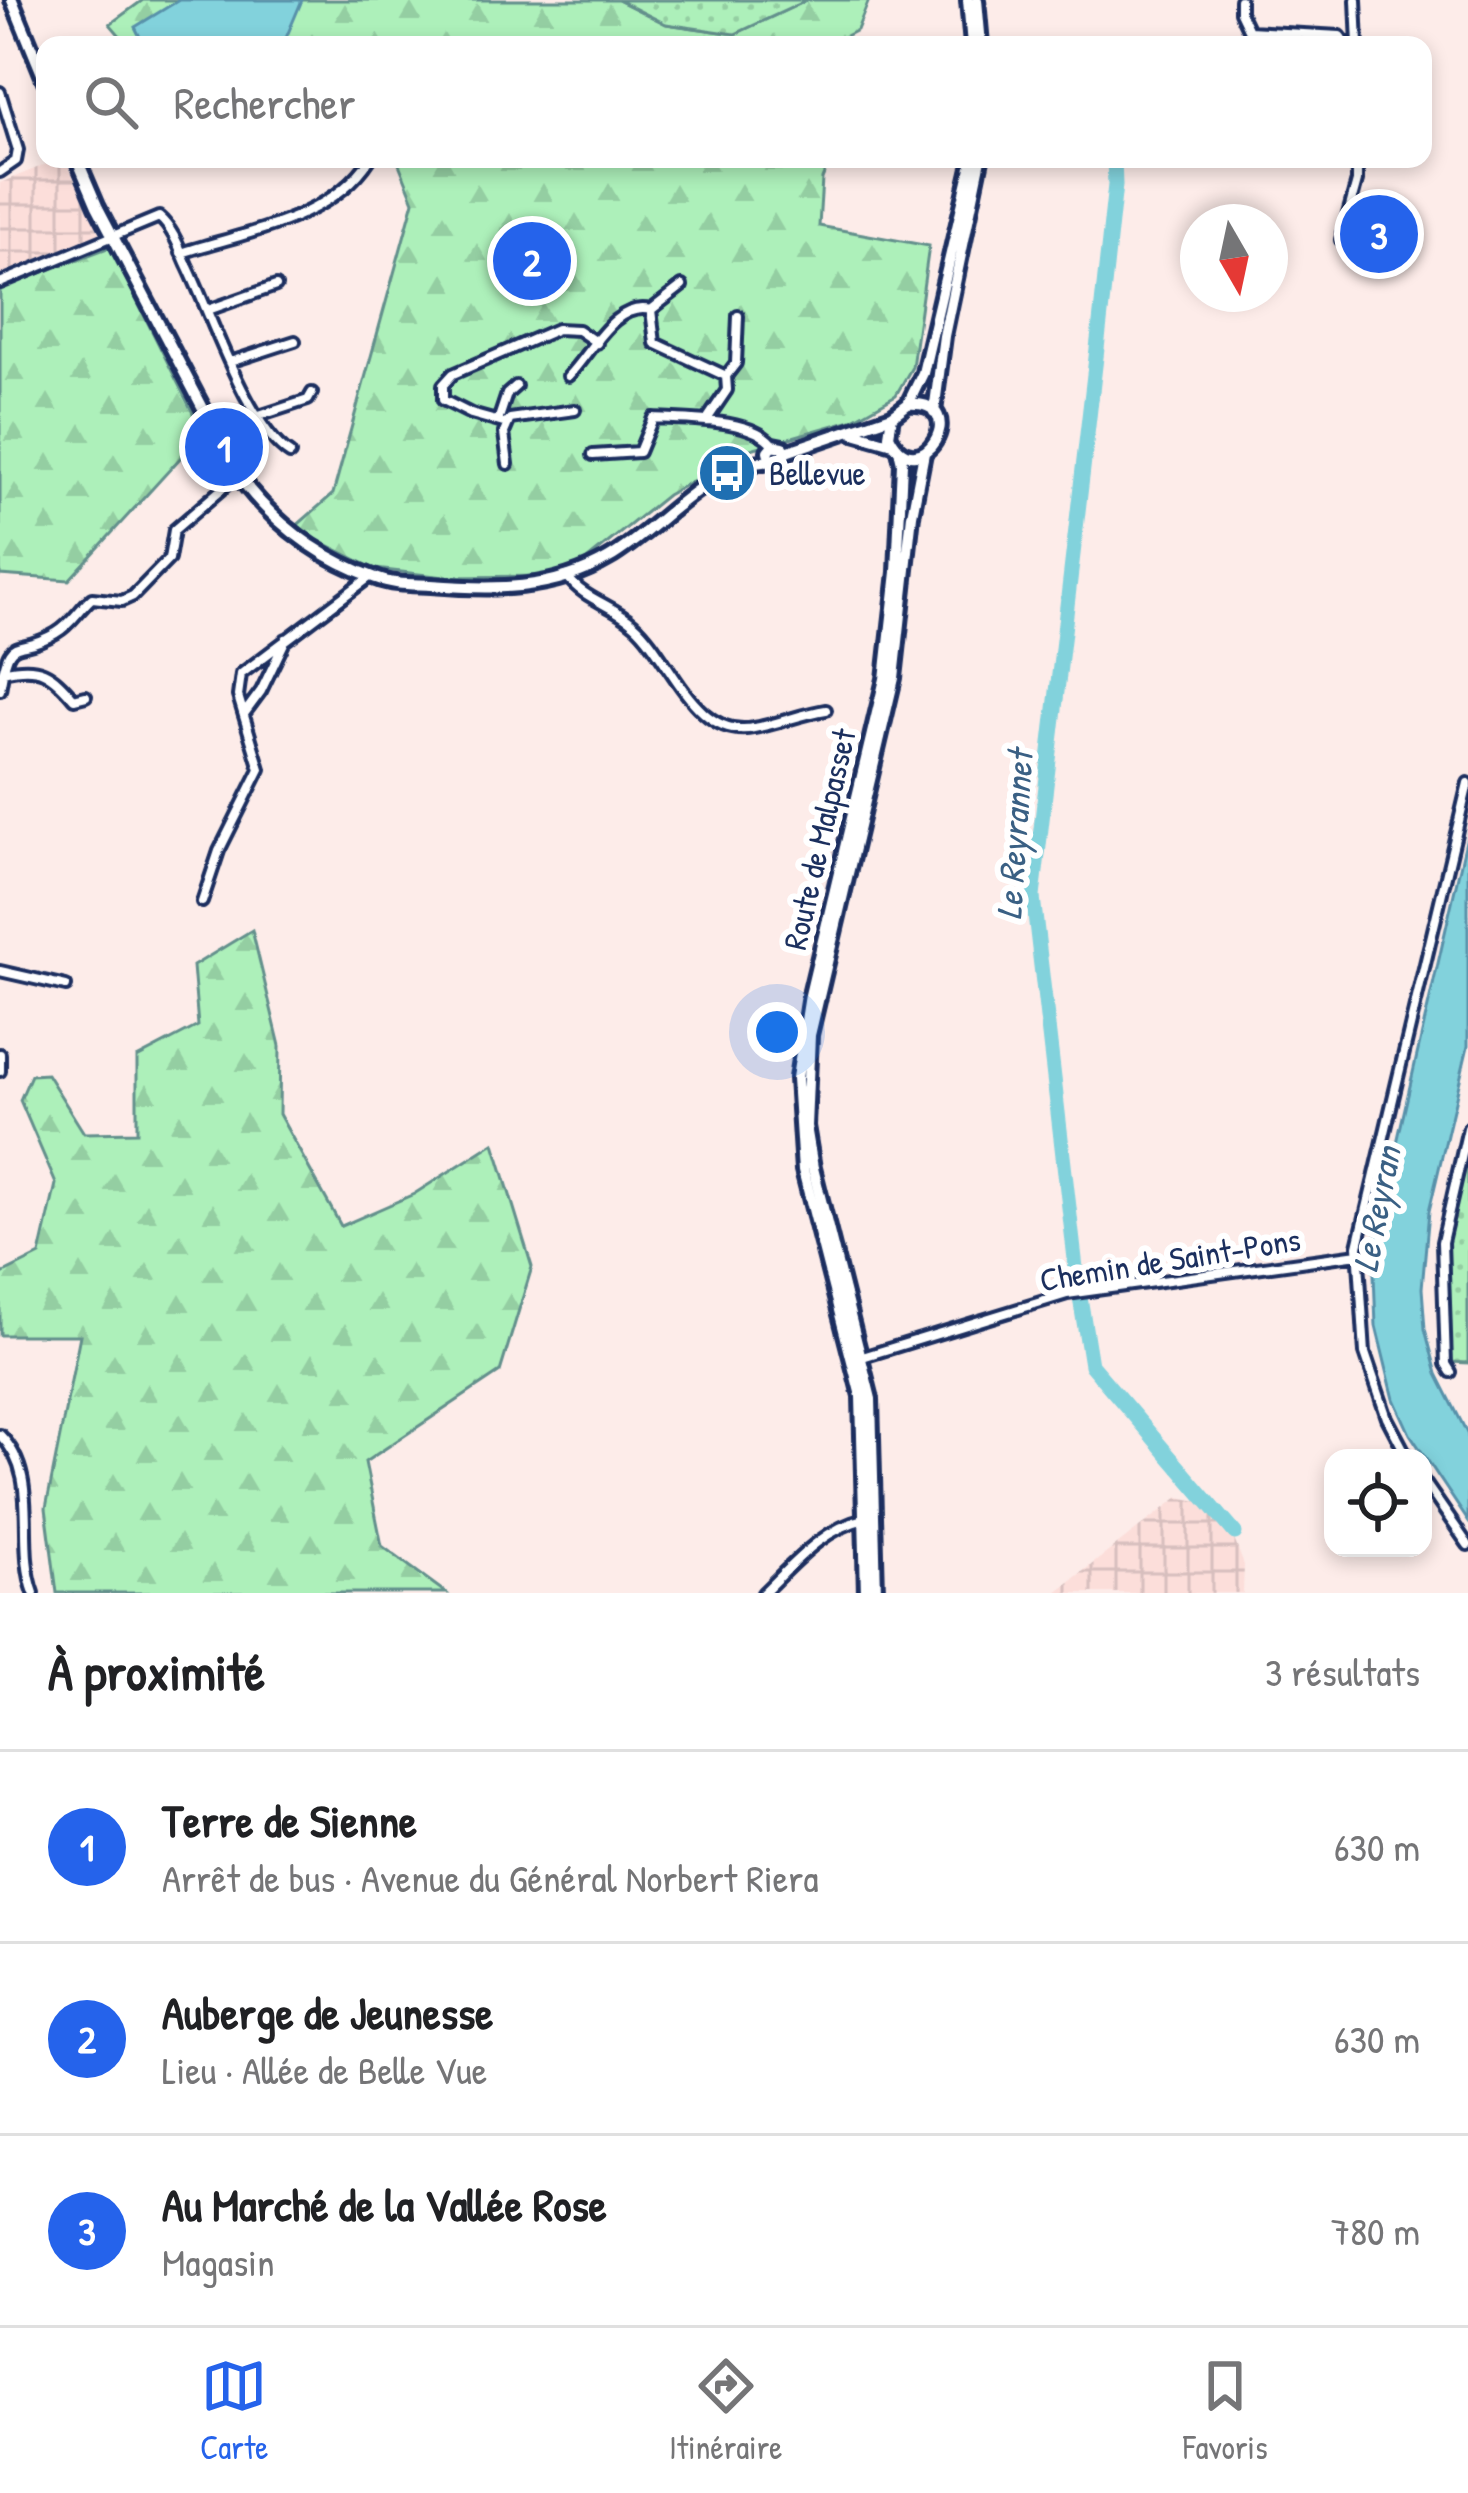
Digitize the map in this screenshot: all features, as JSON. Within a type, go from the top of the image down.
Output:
[{"type":"main road","points":[[12,0],[36,59]]},
{"type":"main road","points":[[973,0],[976,36]]},
{"type":"main road","points":[[81,168],[238,475],[263,509],[285,528],[371,576],[398,583],[503,590],[567,577],[607,560],[714,481],[770,459],[781,462],[786,452],[892,416],[908,404],[923,373],[975,168]]},
{"type":"main road","points":[[844,433],[876,436],[896,447],[924,453],[940,433],[934,412],[975,168]]},
{"type":"main road","points":[[908,404],[919,403],[934,412]]},
{"type":"main road","points":[[892,416],[888,425],[896,447]]},
{"type":"main road","points":[[770,459],[768,451],[773,445],[786,452]]},
{"type":"main road","name":"Route de Malpasset","points":[[876,1593],[871,1399],[803,1170],[797,1078],[810,995],[885,679],[897,572],[902,463],[896,447]]},
{"type":"main road","name":"Route de Malpasset","points":[[866,1593],[857,1359],[813,1168],[806,1126],[806,1077],[810,1035],[894,678],[912,515],[924,453]]},
{"type":"street","points":[[1240,0],[1249,32],[1340,36]]},
{"type":"street","points":[[1356,0],[1358,36]]},
{"type":"street","points":[[0,92],[17,150],[16,161],[0,172]]},
{"type":"street","points":[[181,253],[314,207],[340,194],[362,168]]},
{"type":"street","points":[[1341,241],[1357,168]]},
{"type":"street","points":[[0,284],[159,218],[181,253],[259,416],[278,447],[290,454]]},
{"type":"street","points":[[208,310],[276,286]]},
{"type":"street","points":[[651,310],[682,286]]},
{"type":"street","points":[[568,376],[608,326],[628,310],[651,310]]},
{"type":"street","points":[[651,310],[655,343],[726,376]]},
{"type":"street","points":[[706,421],[728,390],[726,376],[736,362],[738,316]]},
{"type":"street","points":[[575,410],[515,416],[502,423],[443,400],[443,386],[453,374],[557,328],[578,330],[597,343]]},
{"type":"street","points":[[230,362],[295,341]]},
{"type":"street","points":[[508,464],[502,423],[507,394],[516,386]]},
{"type":"street","points":[[259,416],[308,400],[312,392]]},
{"type":"street","points":[[593,455],[639,452],[653,418],[706,421],[756,431],[773,445]]},
{"type":"street","points":[[0,691],[10,648],[59,632],[92,598],[122,602],[133,596],[169,559],[174,530],[238,475]]},
{"type":"street","points":[[202,902],[219,851],[260,769],[243,716],[241,674],[371,576]]},
{"type":"street","points":[[567,577],[579,592],[637,626],[680,684],[718,723],[755,728],[826,710]]},
{"type":"street","points":[[243,716],[286,639]]},
{"type":"street","points":[[3,672],[41,668],[74,698],[86,696]]},
{"type":"street","points":[[1403,1449],[1387,1418],[1365,1353],[1358,1254],[1468,783]]},
{"type":"street","points":[[0,970],[66,986]]},
{"type":"street","points":[[0,1054],[0,1071]]},
{"type":"street","points":[[1451,1372],[1446,1364],[1442,1242],[1468,1127]]},
{"type":"street","name":"Chemin de Saint-Pons","points":[[857,1359],[1080,1292],[1358,1254]]},
{"type":"street","points":[[0,1435],[16,1454],[24,1475],[24,1548],[34,1593]]},
{"type":"street","points":[[1432,1493],[1468,1545]]},
{"type":"street","points":[[763,1593],[820,1540],[844,1523],[865,1519]]},
{"type":"shaded area","points":[[37,168],[69,168],[101,237],[4,277],[0,273],[0,183]]},
{"type":"shaded area","points":[[1179,1497],[1211,1504],[1244,1565],[1243,1593],[1055,1593]]},
{"type":"green space","points":[[143,0],[618,0],[667,24],[735,34],[808,0],[869,0],[857,30],[845,36],[120,36],[110,24]]},
{"type":"green space","points":[[618,0],[808,0],[735,34],[666,24]]},
{"type":"green space","points":[[401,168],[826,168],[819,226],[929,246],[912,367],[896,395],[852,420],[751,449],[667,495],[567,576],[445,577],[375,569],[294,528],[333,494],[414,201]]},
{"type":"green space","points":[[110,247],[203,433],[69,580],[0,575],[0,288]]},
{"type":"green space","points":[[252,930],[280,1046],[279,1114],[341,1226],[414,1194],[494,1143],[532,1267],[500,1372],[365,1462],[382,1546],[446,1593],[57,1593],[46,1508],[80,1335],[0,1335],[0,1275],[40,1255],[56,1184],[20,1100],[31,1075],[47,1074],[84,1133],[137,1132],[137,1058],[198,1026],[193,966]]},
{"type":"green space","points":[[1468,1149],[1468,1363],[1450,1362],[1448,1230]]},
{"type":"water","points":[[179,0],[302,0],[287,36],[140,36],[135,27]]},
{"type":"water","name":"Le Reyran","points":[[1468,832],[1468,1046],[1429,1211],[1422,1288],[1425,1329],[1437,1374],[1468,1435],[1468,1521],[1432,1467],[1432,1449],[1420,1449],[1394,1399],[1376,1326],[1373,1248]]},
{"type":"waterway","name":"Le Reyrannet","points":[[1114,168],[1033,897],[1091,1365],[1235,1533]]},
{"type":"place","name":"Au Marché de la Vallée Rose","points":[[1379,234]]},
{"type":"place","name":"Auberge de Jeunesse","points":[[532,261]]},
{"type":"place","name":"Terre de Sienne","points":[[224,447]]},
{"type":"place","name":"Bellevue","points":[[727,473]]}]
